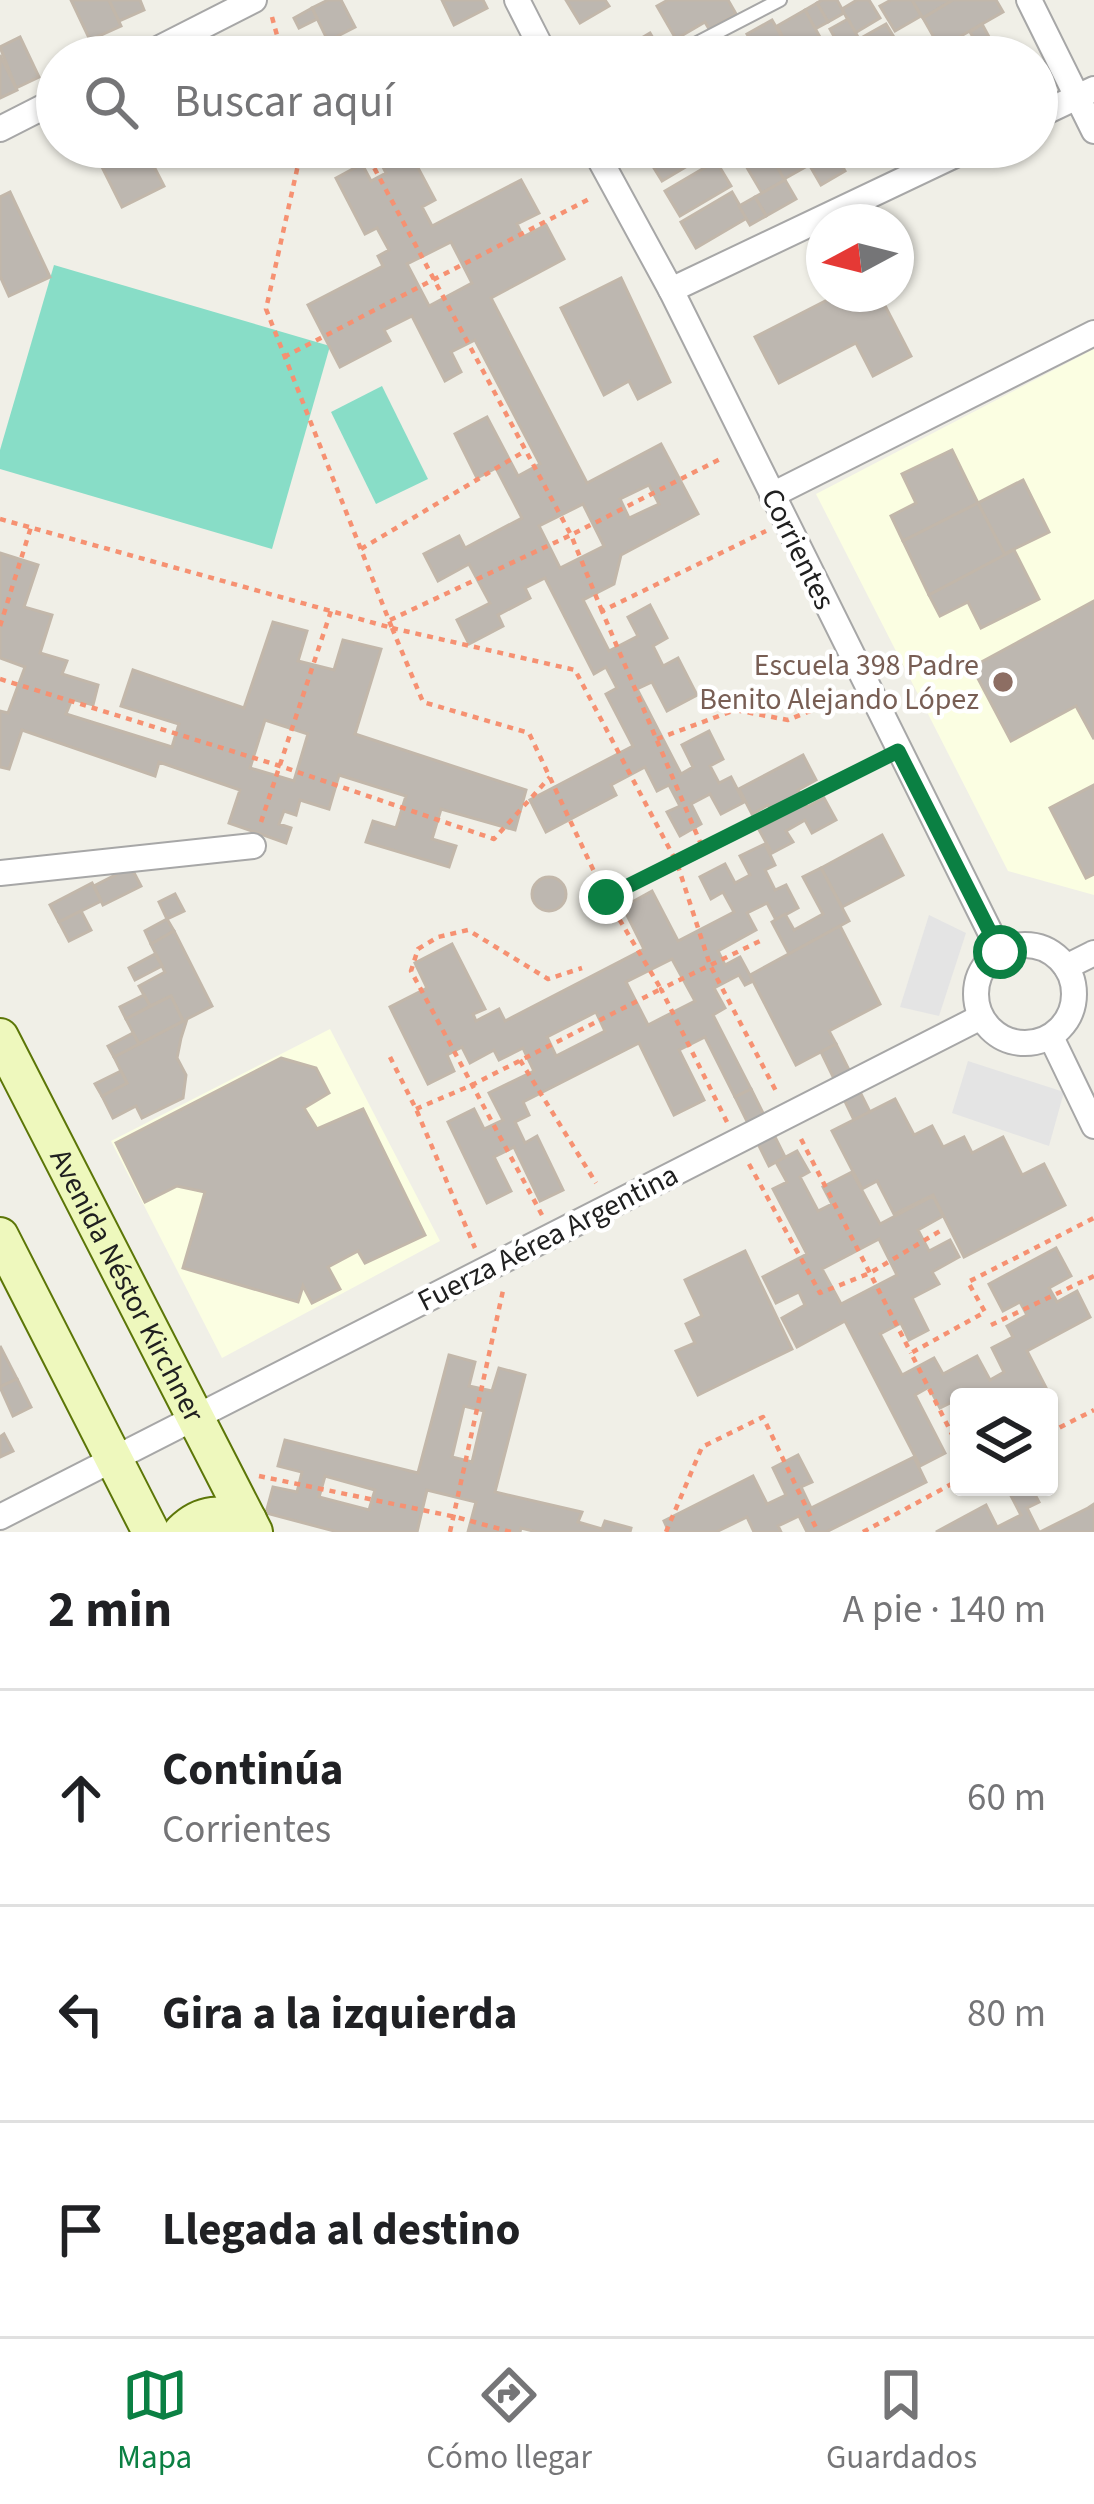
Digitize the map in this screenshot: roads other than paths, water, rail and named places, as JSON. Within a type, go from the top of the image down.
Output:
[{"type":"main road","name":"Avenida Néstor Kirchner","points":[[0,1036],[251,1526]]},
{"type":"main road","points":[[0,1237],[151,1532]]},
{"type":"main road","points":[[182,1532],[203,1516],[226,1514],[251,1526]]},
{"type":"street","points":[[183,36],[254,0]]},
{"type":"street","points":[[517,0],[535,36]]},
{"type":"street","points":[[1029,0],[1051,36]]},
{"type":"street","points":[[1058,48],[1085,93],[1094,130]]},
{"type":"street","points":[[0,129],[36,111]]},
{"type":"street","name":"Corrientes","points":[[604,168],[671,290],[1000,952]]},
{"type":"street","points":[[671,290],[928,168]]},
{"type":"street","points":[[772,495],[1094,333]]},
{"type":"street","points":[[0,873],[253,846]]},
{"type":"street","points":[[1036,946],[1053,954],[1066,968],[1074,986],[1073,1005],[1065,1023],[1051,1036],[1032,1043],[1012,1042],[994,1033],[981,1017],[976,993],[982,970],[1000,952],[1036,946]]},
{"type":"street","points":[[1066,968],[1094,953]]},
{"type":"street","name":"Fuerza Aérea Argentina","points":[[0,1517],[981,1017]]},
{"type":"street","points":[[1051,1036],[1094,1126]]},
{"type":"lane","points":[[711,36],[780,0]]},
{"type":"place","name":"Escuela 398 Padre Benito Alejando López","points":[[1003,682]]}]
